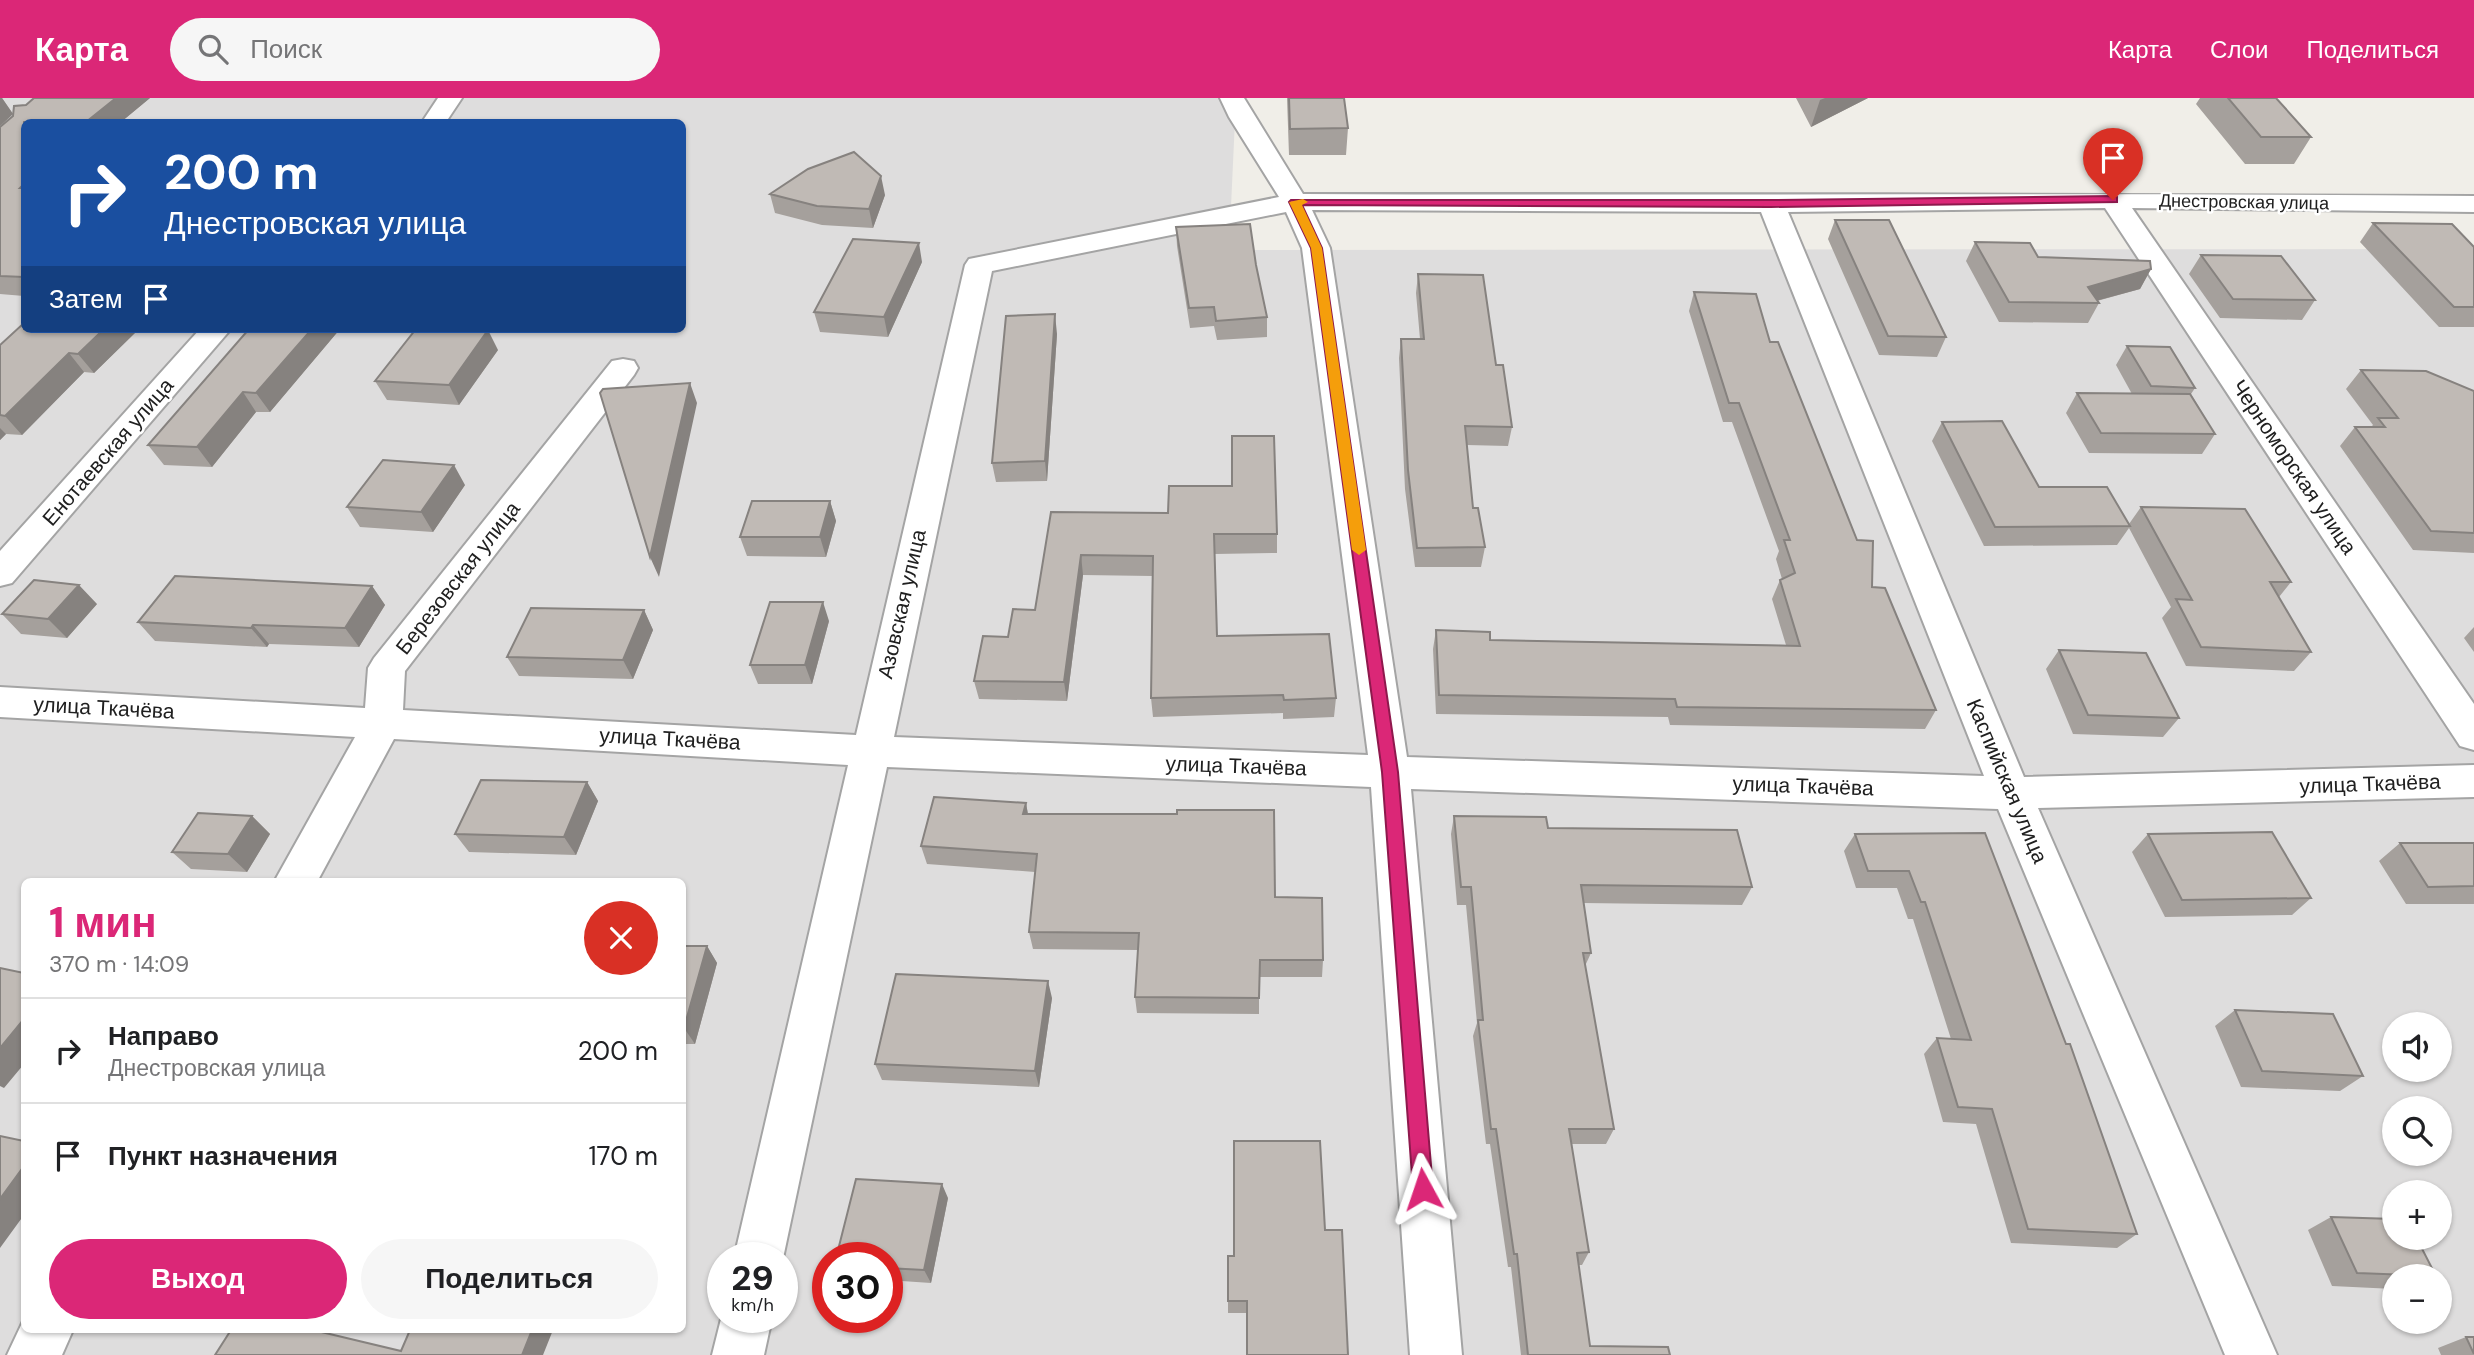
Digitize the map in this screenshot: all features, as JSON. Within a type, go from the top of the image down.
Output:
[{"type":"street","points":[[436,119],[450,98]]},
{"type":"street","points":[[1233,98],[1241,117],[1295,202],[1316,248],[1390,772],[1436,1355]]},
{"type":"street","name":"Днестровская улица","points":[[1295,202],[1771,204],[2113,200],[2474,204]]},
{"type":"street","name":"Черноморская улица","points":[[2113,200],[2474,735]]},
{"type":"street","name":"Азовская улица","points":[[762,1242],[869,751],[979,265],[1295,202]]},
{"type":"street","name":"Каспийская улица","points":[[1771,204],[2011,793],[2251,1355]]},
{"type":"street","points":[[2420,205],[2447,233]]},
{"type":"street","name":"Енотаевская улица","points":[[0,574],[212,333]]},
{"type":"street","name":"Березовская улица","points":[[297,878],[383,723],[387,668],[623,368]]},
{"type":"street","name":"улица Ткачёва","points":[[0,702],[869,751],[2011,793],[2474,781]]},
{"type":"street","points":[[33,1355],[45,1333]]},
{"type":"street","points":[[738,1355],[743,1333]]},
{"type":"shaded area","points":[[0,98],[1236,98],[1229,250],[2474,249],[2474,1355],[0,1355]]},
{"type":"building","points":[[34,98],[116,98],[90,119],[21,119],[21,277],[0,276],[0,127],[13,116],[14,106],[26,105]]},
{"type":"building","points":[[1289,98],[1344,98],[1348,128],[1290,129]]},
{"type":"building","points":[[2228,98],[2276,98],[2311,137],[2261,137]]},
{"type":"building","points":[[854,152],[881,176],[869,209],[817,206],[770,194],[808,169]]},
{"type":"building","points":[[1835,220],[1889,220],[1946,337],[1888,336]]},
{"type":"building","points":[[2373,223],[2452,224],[2474,247],[2474,307],[2454,307]]},
{"type":"building","points":[[1250,224],[1267,317],[1216,321],[1214,307],[1189,308],[1176,227]]},
{"type":"building","points":[[853,239],[919,243],[884,317],[814,312]]},
{"type":"building","points":[[1975,242],[2030,243],[2038,257],[2150,261],[2151,269],[2088,287],[2099,303],[2009,302]]},
{"type":"building","points":[[2201,255],[2281,256],[2315,300],[2233,299]]},
{"type":"building","points":[[1418,274],[1483,275],[1496,365],[1503,365],[1512,427],[1465,426],[1473,508],[1478,508],[1485,547],[1417,548],[1408,470],[1401,339],[1424,339]]},
{"type":"building","points":[[1694,292],[1756,294],[1770,342],[1778,342],[1857,540],[1873,541],[1872,587],[1885,588],[1936,710],[1677,707],[1675,699],[1439,695],[1436,630],[1490,632],[1490,640],[1800,646],[1780,580],[1795,573],[1784,540],[1790,540],[1739,403],[1729,403]]},
{"type":"building","points":[[1055,314],[1045,461],[992,463],[1006,316]]},
{"type":"building","points":[[21,326],[21,333],[100,333],[78,354],[69,353],[5,416],[0,415],[0,345]]},
{"type":"building","points":[[246,333],[308,333],[256,393],[243,392],[197,447],[148,445]]},
{"type":"building","points":[[413,333],[486,333],[449,385],[375,381]]},
{"type":"building","points":[[2127,346],[2170,347],[2195,388],[2151,386]]},
{"type":"building","points":[[2361,370],[2426,371],[2474,391],[2474,533],[2431,531],[2355,427],[2385,427],[2378,418],[2398,418]]},
{"type":"building","points":[[690,383],[650,557],[600,393],[603,389]]},
{"type":"building","points":[[2077,393],[2190,394],[2215,434],[2101,433]]},
{"type":"building","points":[[2002,421],[2039,487],[2107,487],[2130,526],[1995,527],[1942,422]]},
{"type":"building","points":[[1232,436],[1274,436],[1277,534],[1214,534],[1217,636],[1329,634],[1336,698],[1284,700],[1283,695],[1151,698],[1153,556],[1081,555],[1064,682],[974,681],[983,636],[1008,637],[1013,609],[1035,610],[1051,512],[1168,513],[1169,486],[1232,486]]},
{"type":"building","points":[[383,460],[454,465],[421,512],[347,507]]},
{"type":"building","points":[[752,501],[830,501],[820,537],[740,537]]},
{"type":"building","points":[[2141,507],[2245,509],[2291,582],[2270,582],[2311,652],[2201,647],[2176,599],[2192,600]]},
{"type":"building","points":[[175,576],[372,586],[345,628],[253,625],[251,628],[138,622]]},
{"type":"building","points":[[34,580],[79,585],[48,619],[2,614]]},
{"type":"building","points":[[770,602],[823,602],[805,665],[750,665]]},
{"type":"building","points":[[531,608],[644,610],[623,660],[507,657]]},
{"type":"building","points":[[2059,650],[2146,653],[2179,718],[2088,715]]},
{"type":"building","points":[[481,780],[587,782],[564,837],[455,834]]},
{"type":"building","points":[[934,797],[1026,803],[1023,814],[1177,814],[1177,810],[1274,810],[1275,897],[1322,898],[1323,960],[1260,960],[1259,998],[1135,997],[1139,933],[1029,932],[1037,854],[921,846]]},
{"type":"building","points":[[198,813],[252,816],[228,854],[172,852]]},
{"type":"building","points":[[1454,816],[1546,817],[1548,828],[1737,830],[1752,887],[1581,885],[1591,953],[1583,953],[1614,1129],[1569,1129],[1589,1252],[1577,1253],[1590,1346],[1668,1347],[1670,1355],[1528,1355],[1517,1254],[1514,1254],[1496,1129],[1491,1129],[1478,1020],[1483,1020],[1471,887],[1461,887]]},
{"type":"building","points":[[2272,832],[2311,898],[2182,900],[2148,834]]},
{"type":"building","points":[[1985,833],[2066,1044],[2070,1044],[2137,1234],[2028,1229],[1992,1109],[1958,1107],[1937,1038],[1971,1040],[1925,902],[1921,902],[1909,871],[1868,871],[1855,834]]},
{"type":"building","points":[[2400,843],[2474,843],[2474,886],[2428,887]]},
{"type":"building","points":[[686,946],[707,946],[686,1021]]},
{"type":"building","points":[[0,968],[21,972],[21,1023],[0,1048]]},
{"type":"building","points":[[896,974],[1048,981],[1035,1071],[875,1064]]},
{"type":"building","points":[[2235,1010],[2333,1014],[2363,1076],[2262,1071]]},
{"type":"building","points":[[0,1136],[21,1140],[21,1170],[0,1199]]},
{"type":"building","points":[[1234,1141],[1320,1141],[1325,1230],[1342,1230],[1348,1355],[1247,1355],[1247,1301],[1228,1301],[1228,1256],[1234,1256]]},
{"type":"building","points":[[856,1179],[942,1184],[924,1270],[903,1269],[903,1242],[840,1242]]},
{"type":"building","points":[[2331,1217],[2382,1219],[2382,1250],[2423,1250],[2430,1264],[2382,1264],[2382,1274],[2357,1273]]},
{"type":"building","points":[[229,1333],[326,1333],[401,1351],[409,1333],[531,1333],[522,1355],[215,1355]]},
{"type":"building","points":[[2466,1337],[2474,1337],[2474,1354]]},
{"type":"slow traffic","points":[[1303,202],[1295,202],[1316,248],[1359,550]]},
{"type":"route","points":[[1423,1189],[1390,772],[1316,248],[1295,202],[1771,204],[2113,200]]}]
